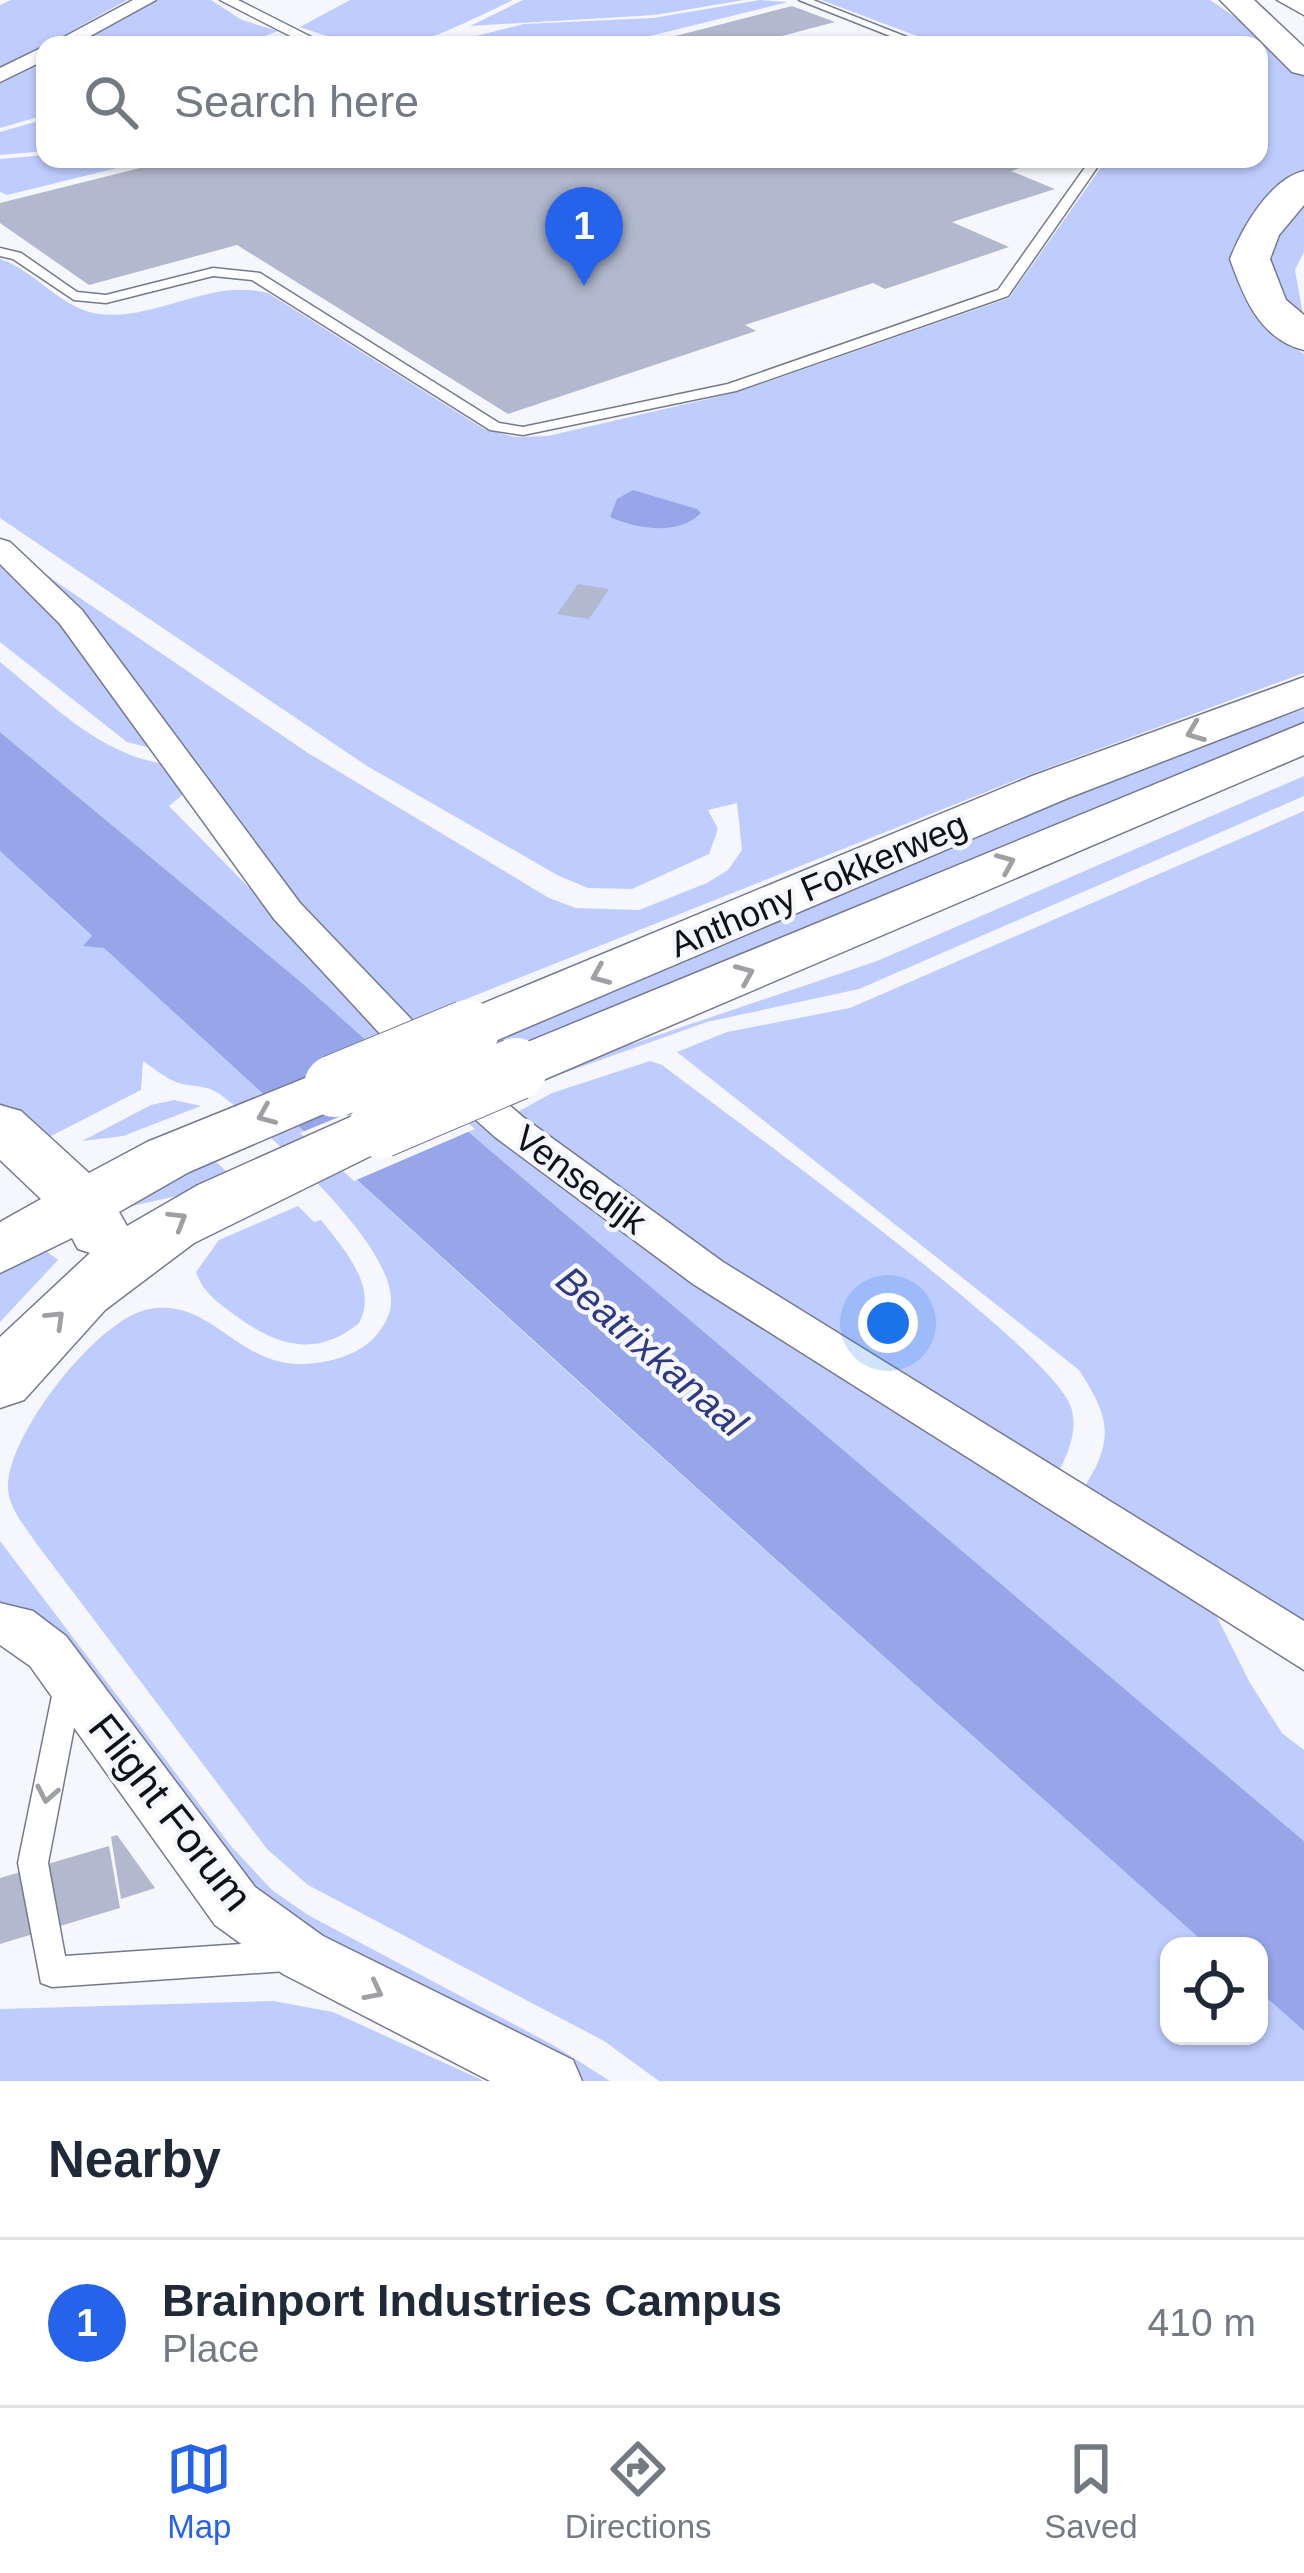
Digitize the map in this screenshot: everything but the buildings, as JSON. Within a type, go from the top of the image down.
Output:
[{"type":"highway","points":[[1237,0],[1304,40]]},
{"type":"highway","points":[[1237,0],[1304,64]]},
{"type":"highway","points":[[1293,0],[1304,6]]},
{"type":"highway","points":[[1304,182],[1260,232],[1250,260],[1267,304],[1304,338]]},
{"type":"main road","name":"Anthony Fokkerweg","points":[[81,1201],[197,1144],[1050,787],[1304,691]]},
{"type":"main road","name":"Anthony Fokkerweg","points":[[118,1262],[163,1228],[242,1186],[1304,737]]},
{"type":"main road","points":[[0,1125],[81,1201],[118,1262]]},
{"type":"main road","points":[[9,1230],[81,1201]]},
{"type":"main road","points":[[9,1230],[118,1262]]},
{"type":"main road","points":[[0,1382],[43,1331],[118,1262]]},
{"type":"street","points":[[77,36],[147,0]]},
{"type":"street","points":[[227,0],[301,36]]},
{"type":"street","points":[[0,76],[36,57]]},
{"type":"street","name":"Vensedijk","points":[[0,548],[71,617],[287,911],[398,1028],[509,1127],[708,1274],[1304,1648]]},
{"type":"street","name":"Flight Forum","points":[[0,1624],[34,1636],[235,1906],[303,1955],[552,2081]]},
{"type":"lane","points":[[804,0],[898,36]]},
{"type":"lane","points":[[0,253],[17,256],[74,296],[106,299],[213,272],[255,276],[495,427],[523,431],[731,388],[1003,293],[1091,168]]},
{"type":"lane","points":[[69,1679],[33,1863],[52,1972],[303,1955]]},
{"type":"shaded area","points":[[11,0],[127,0],[63,36],[36,36],[36,51],[0,71],[0,5]]},
{"type":"shaded area","points":[[156,0],[211,0],[242,20],[278,31],[265,36],[86,36]]},
{"type":"shaded area","points":[[350,0],[513,0],[433,36],[327,36],[300,27]]},
{"type":"shaded area","points":[[523,0],[744,0],[655,15],[470,26]]},
{"type":"shaded area","points":[[760,0],[788,2],[650,36],[476,36],[524,24],[653,18]]},
{"type":"shaded area","points":[[821,0],[1210,0],[1263,36],[917,36]]},
{"type":"shaded area","points":[[1268,39],[1304,73],[1304,172],[1239,257],[1244,289],[1257,314],[1304,354],[1304,673],[1021,778],[411,1021],[308,914],[129,678],[33,566],[308,753],[549,898],[576,908],[639,910],[728,870],[742,850],[737,803],[708,810],[718,829],[709,854],[632,889],[588,888],[367,766],[0,518],[0,259],[73,305],[99,314],[142,312],[225,291],[268,293],[484,429],[515,437],[548,436],[738,392],[1009,298],[1101,168],[1268,168]]},
{"type":"shaded area","points":[[36,63],[36,118],[0,128],[0,81]]},
{"type":"shaded area","points":[[36,122],[36,152],[0,155],[0,132]]},
{"type":"shaded area","points":[[36,156],[36,168],[117,168],[7,195],[0,192],[0,159]]},
{"type":"shaded area","points":[[1304,193],[1304,252],[1295,270],[1304,320],[1292,311],[1260,260]]},
{"type":"shaded area","points":[[0,559],[53,613],[155,749],[127,742],[0,642]]},
{"type":"shaded area","points":[[0,662],[97,738],[118,750],[165,764],[186,792],[169,806],[317,957],[894,1409],[1216,1615],[1282,1733],[1304,1750],[1304,1841],[479,1141],[302,983],[0,732]]},
{"type":"shaded area","points":[[1304,709],[1304,725],[504,1059],[481,1041],[1101,784]]},
{"type":"shaded area","points":[[1304,776],[1304,796],[859,989],[707,1022],[547,1079],[543,1074],[877,961]]},
{"type":"shaded area","points":[[1304,811],[1304,1626],[1081,1492],[1100,1458],[1105,1430],[1098,1403],[1079,1370],[677,1052],[727,1032],[850,1008]]},
{"type":"shaded area","points":[[0,851],[601,1402],[1198,1937],[1160,1937],[1160,2045],[1268,2045],[1268,1999],[1304,2031],[1304,2081],[659,2081],[604,2041],[308,1885],[267,1849],[22,1523],[8,1487],[22,1439],[39,1410],[82,1356],[128,1317],[171,1308],[191,1313],[262,1355],[282,1362],[324,1362],[358,1350],[380,1330],[391,1304],[385,1274],[370,1247],[324,1190],[215,1091],[177,1082],[143,1061],[141,1090],[51,1136],[0,1108]]},
{"type":"shaded area","points":[[650,1061],[662,1065],[885,1234],[1009,1336],[1051,1378],[1071,1407],[1074,1425],[1056,1477],[739,1275],[514,1114],[552,1093]]},
{"type":"shaded area","points":[[174,1100],[201,1106],[123,1136],[82,1141],[151,1105]]},
{"type":"shaded area","points":[[209,1155],[229,1174],[177,1196],[118,1209]]},
{"type":"shaded area","points":[[298,1206],[314,1222],[321,1220],[339,1243],[356,1268],[365,1296],[359,1323],[343,1334],[310,1344],[279,1340],[247,1324],[211,1296],[196,1272],[219,1240]]},
{"type":"shaded area","points":[[41,1247],[58,1260],[0,1322],[0,1266]]},
{"type":"shaded area","points":[[0,1541],[231,1846],[272,1890],[308,1915],[553,2045],[610,2081],[582,2081],[298,1928],[258,1900],[0,1607]]},
{"type":"shaded area","points":[[273,2001],[333,2012],[484,2081],[0,2081],[0,2009]]},
{"type":"water","points":[[633,490],[701,513],[670,528],[633,525],[610,517],[617,499]]},
{"type":"water","name":"Beatrixkanaal","points":[[0,732],[302,983],[479,1141],[1304,1841],[1304,2031],[1268,1999],[1268,1937],[1198,1937],[104,948],[83,946],[92,936],[0,851]]},
{"type":"pier","points":[[423,1082],[475,1129],[354,1181],[300,1133]]},
{"type":"place","name":"Brainport Industries Campus","points":[[584,286]]}]
